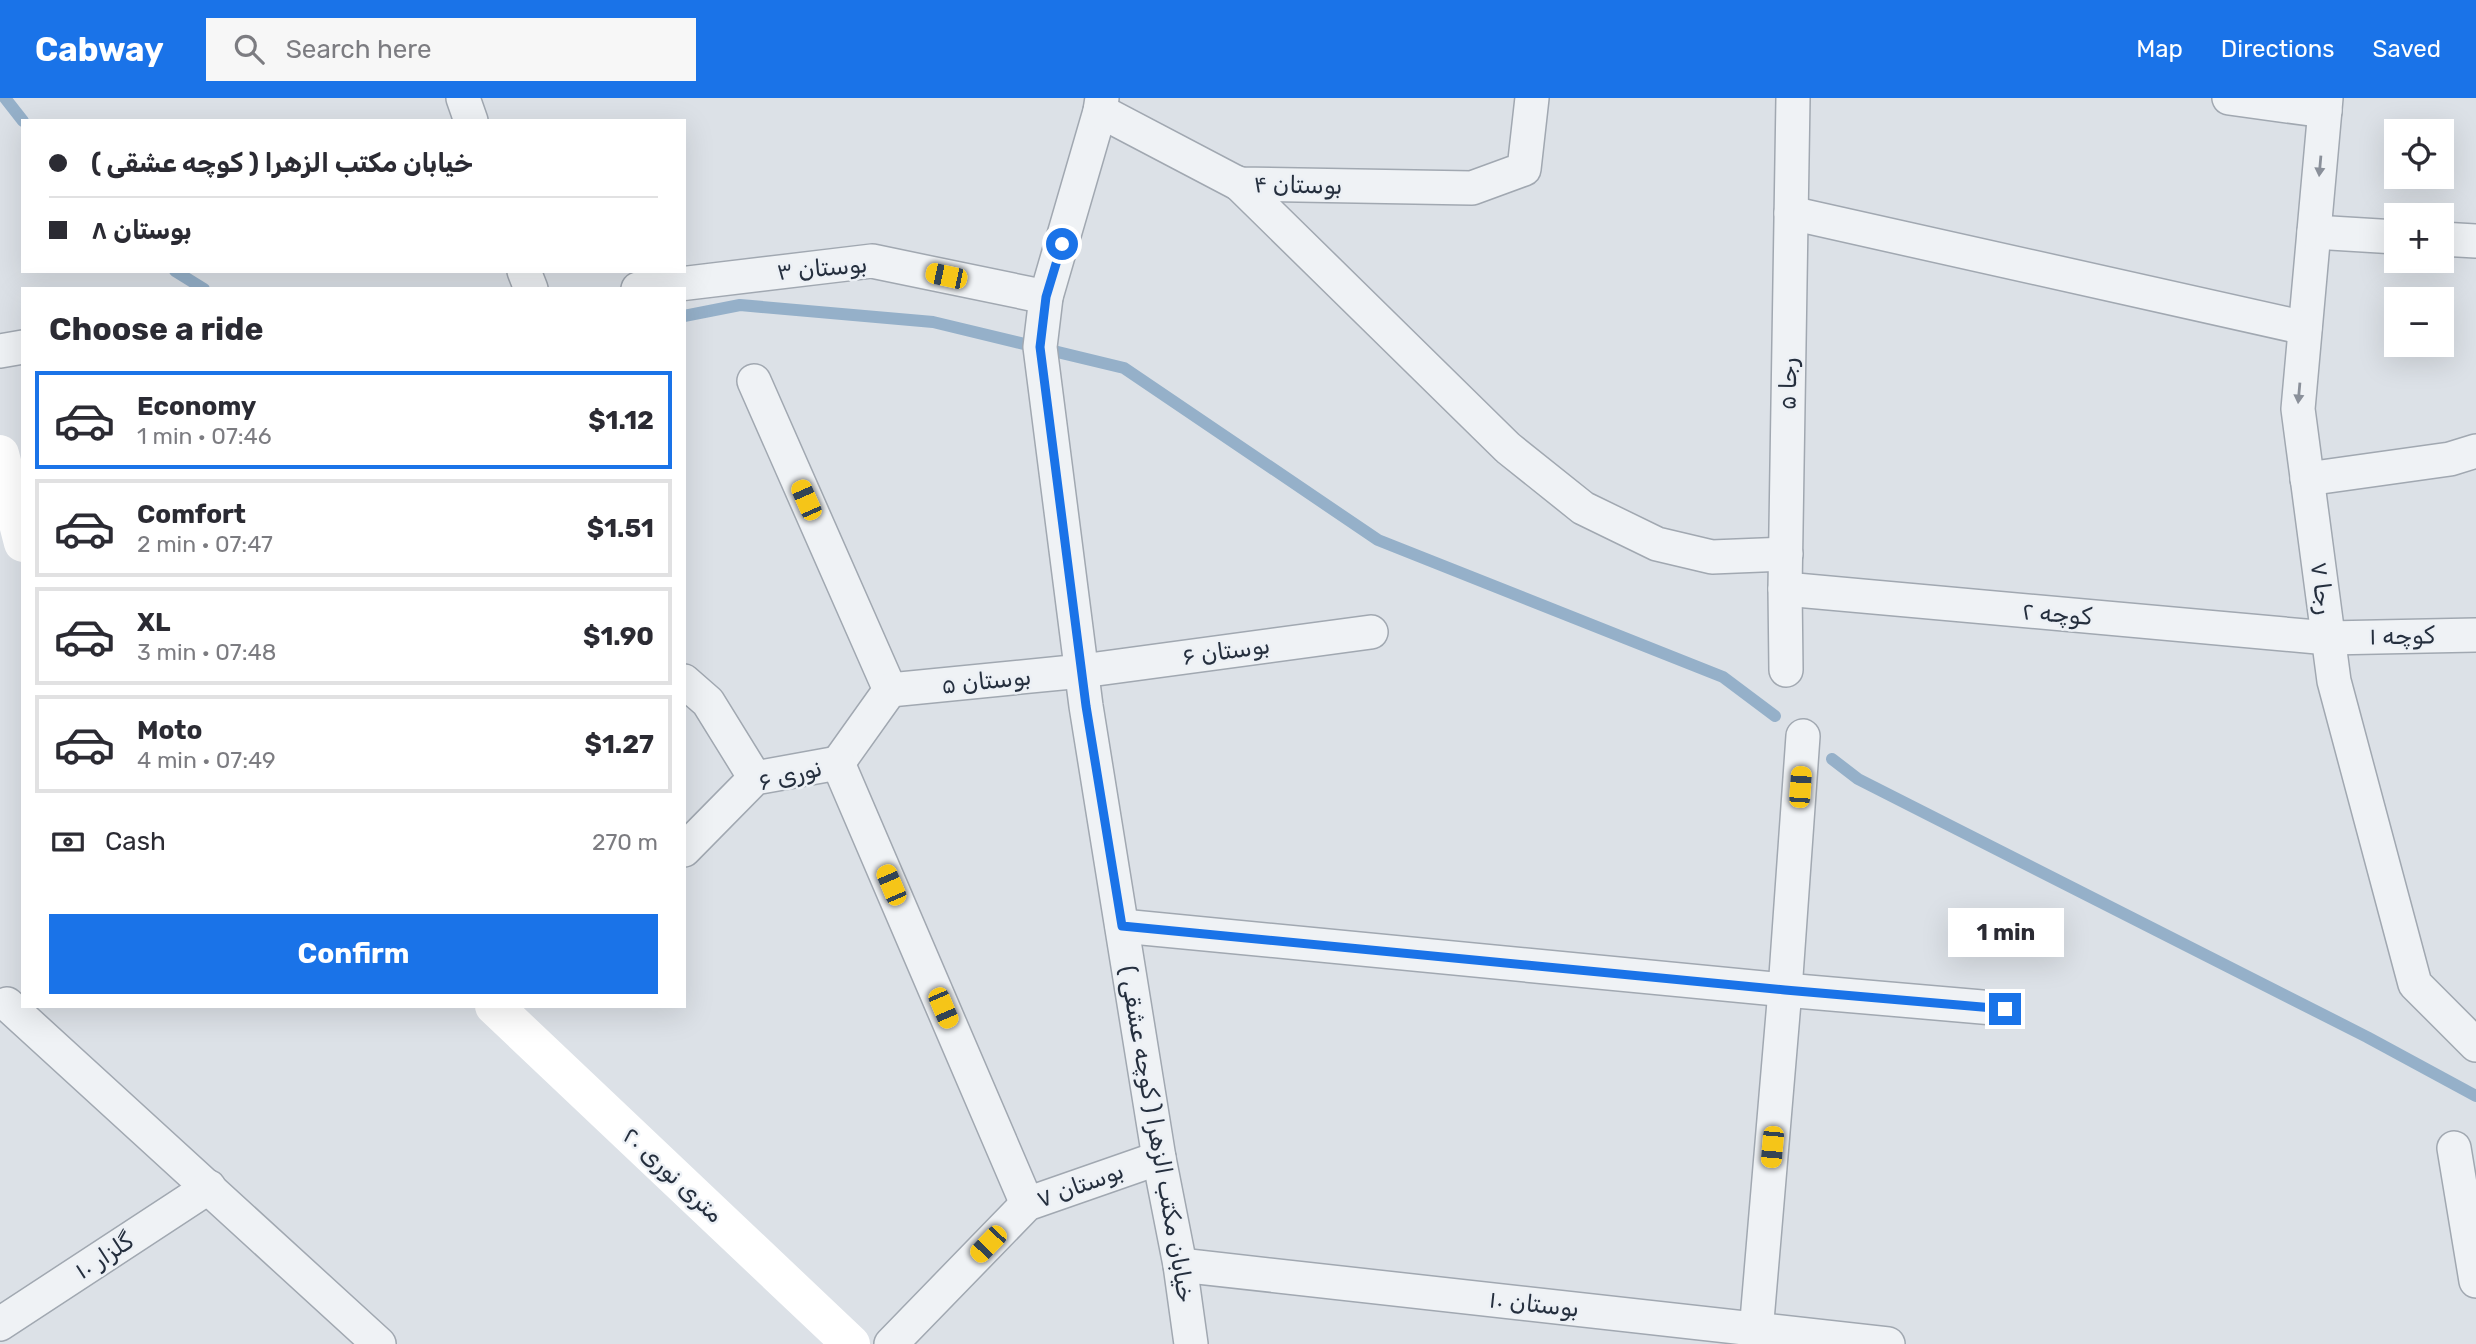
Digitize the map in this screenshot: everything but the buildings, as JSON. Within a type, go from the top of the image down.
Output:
[{"type":"main road","points":[[0,454],[21,535]]},
{"type":"main road","name":"۲۰ متری نوری","points":[[512,1012],[851,1344]]},
{"type":"street","points":[[463,98],[470,119]]},
{"type":"street","name":"بوستان ۴","points":[[1101,105],[1238,183],[1472,188],[1524,169],[1532,98]]},
{"type":"street","name":"رجا ۵","points":[[1786,670],[1793,98]]},
{"type":"street","points":[[2229,98],[2325,105]]},
{"type":"street","name":"خیابان مکتب الزهرا ( کوچه عشقی )","points":[[1101,105],[1046,297],[1040,347],[1082,671],[1191,1344]]},
{"type":"street","name":"رجا ۷","points":[[2325,105],[2298,409],[2334,681],[2415,984],[2476,1045]]},
{"type":"street","points":[[1238,183],[1508,448],[1583,508],[1657,544],[1712,557],[1786,554]]},
{"type":"street","points":[[1791,213],[2305,328]]},
{"type":"street","points":[[2314,232],[2384,236]]},
{"type":"street","points":[[2454,240],[2476,242]]},
{"type":"street","name":"بوستان ۳","points":[[655,287],[872,261],[1046,297]]},
{"type":"street","points":[[0,351],[21,347]]},
{"type":"street","points":[[754,381],[890,690],[838,762],[1027,1204]]},
{"type":"street","points":[[2307,479],[2449,459],[2476,451]]},
{"type":"street","name":"کوچه ۲","points":[[1785,589],[2328,638]]},
{"type":"street","name":"بوستان ۶","points":[[1082,671],[1371,632]]},
{"type":"street","name":"کوچه ۱","points":[[2328,638],[2476,635]]},
{"type":"street","name":"بوستان ۵","points":[[890,690],[1082,671]]},
{"type":"street","points":[[686,683],[708,702],[755,778]]},
{"type":"street","points":[[1756,1337],[1803,736]]},
{"type":"street","name":"نوری ۶","points":[[686,848],[755,778],[838,762]]},
{"type":"street","points":[[1122,926],[2005,1009]]},
{"type":"street","points":[[10,1003],[379,1344]]},
{"type":"street","points":[[2454,1148],[2476,1281]]},
{"type":"street","name":"بوستان ۷","points":[[891,1344],[1027,1204],[1159,1158]]},
{"type":"street","name":"گلزار ۱۰","points":[[0,1324],[209,1187]]},
{"type":"street","name":"بوستان ۱۰","points":[[1180,1265],[1756,1337],[1888,1344]]},
{"type":"waterway","points":[[5,98],[21,119]]},
{"type":"waterway","points":[[178,273],[201,287]]},
{"type":"waterway","points":[[686,316],[740,305],[933,322],[1124,368],[1378,540],[1723,677],[1775,716]]},
{"type":"waterway","points":[[1832,759],[1858,779],[2367,1037],[2476,1096]]},
{"type":"route","points":[[1062,244],[1046,297],[1040,347],[1086,706],[1122,926],[2005,1009]]}]
